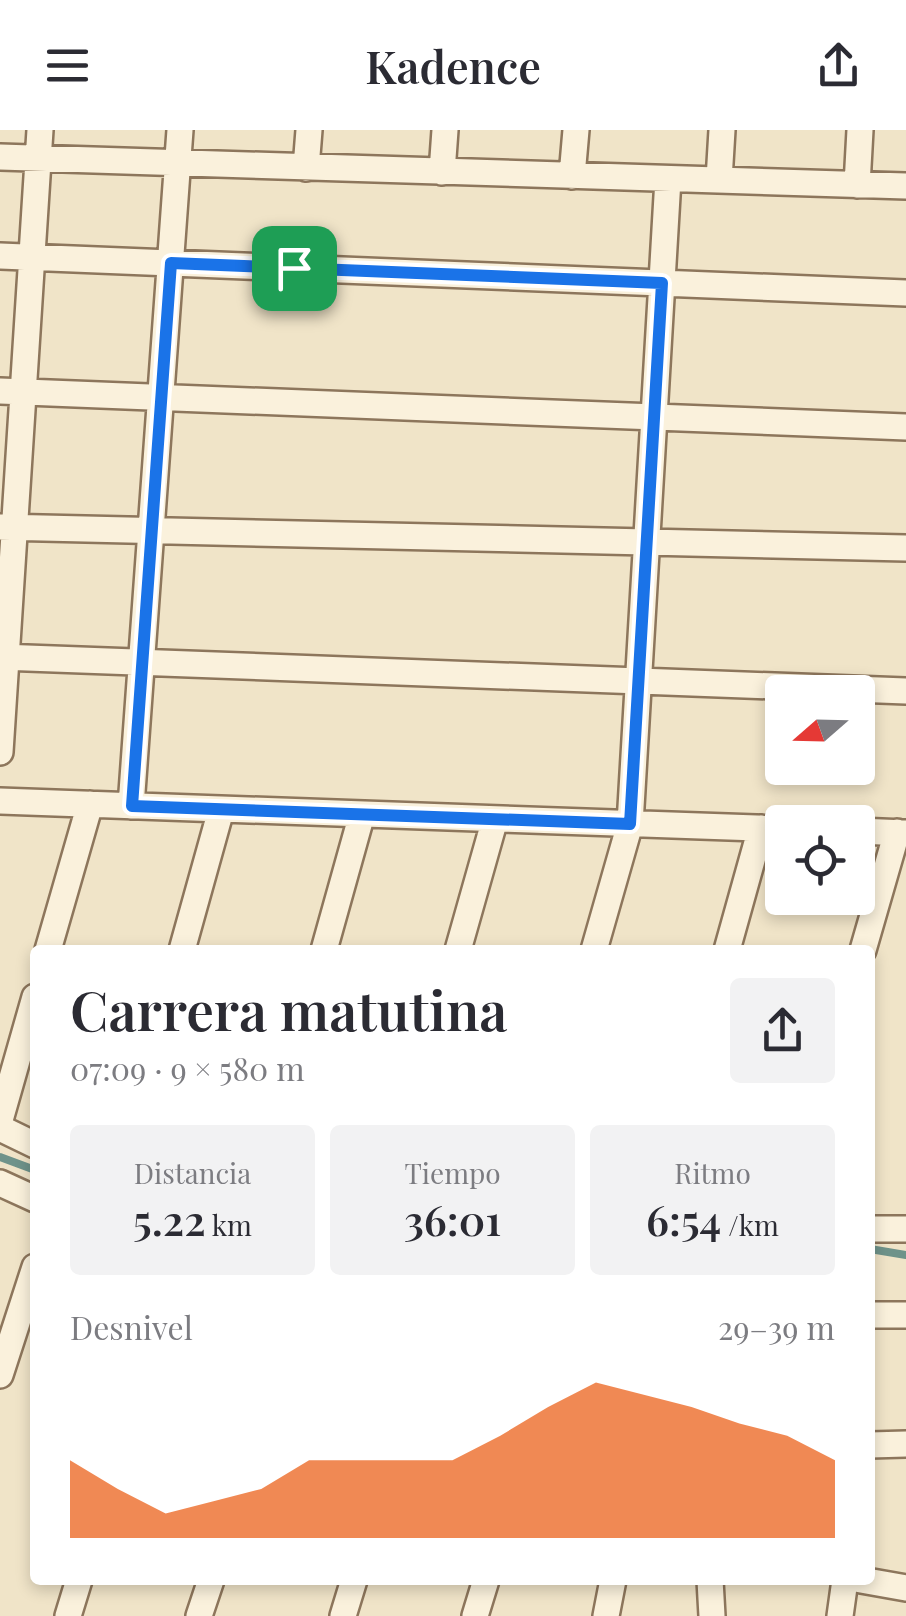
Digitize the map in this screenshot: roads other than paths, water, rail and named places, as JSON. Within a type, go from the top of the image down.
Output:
[{"type":"street","points":[[0,752],[12,392],[32,257],[40,130]]},
{"type":"street","points":[[132,806],[180,130]]},
{"type":"street","points":[[306,168],[309,130]]},
{"type":"street","points":[[442,172],[446,130]]},
{"type":"street","points":[[572,176],[576,130]]},
{"type":"street","points":[[720,180],[722,130]]},
{"type":"street","points":[[858,185],[860,130]]},
{"type":"street","points":[[0,158],[906,186]]},
{"type":"street","points":[[595,945],[630,824],[668,179]]},
{"type":"street","points":[[0,256],[906,293]]},
{"type":"street","points":[[12,392],[906,427]]},
{"type":"street","points":[[7,527],[906,548]]},
{"type":"street","points":[[3,657],[906,691]]},
{"type":"street","points":[[0,801],[765,828]]},
{"type":"street","points":[[49,945],[90,804]]},
{"type":"street","points":[[183,945],[222,810]]},
{"type":"street","points":[[325,945],[362,814]]},
{"type":"street","points":[[459,945],[495,819]]},
{"type":"street","points":[[865,945],[902,833],[875,832]]},
{"type":"street","points":[[728,945],[765,847]]},
{"type":"street","points":[[0,1120],[30,1015]]},
{"type":"street","points":[[0,1128],[30,1143]]},
{"type":"street","points":[[0,1184],[30,1197]]},
{"type":"street","points":[[875,1228],[906,1229]]},
{"type":"street","points":[[0,1375],[30,1282]]},
{"type":"street","points":[[875,1315],[906,1314]]},
{"type":"street","points":[[875,1444],[906,1444]]},
{"type":"street","points":[[875,1582],[906,1588]]},
{"type":"street","points":[[68,1616],[77,1585]]},
{"type":"street","points":[[200,1616],[209,1585]]},
{"type":"street","points":[[343,1616],[352,1585]]},
{"type":"street","points":[[475,1616],[484,1585]]},
{"type":"street","points":[[606,1616],[612,1585]]},
{"type":"street","points":[[710,1585],[712,1616]]},
{"type":"street","points":[[840,1616],[844,1585]]},
{"type":"waterway","points":[[0,1157],[30,1168]]},
{"type":"waterway","points":[[875,1250],[906,1255]]}]
